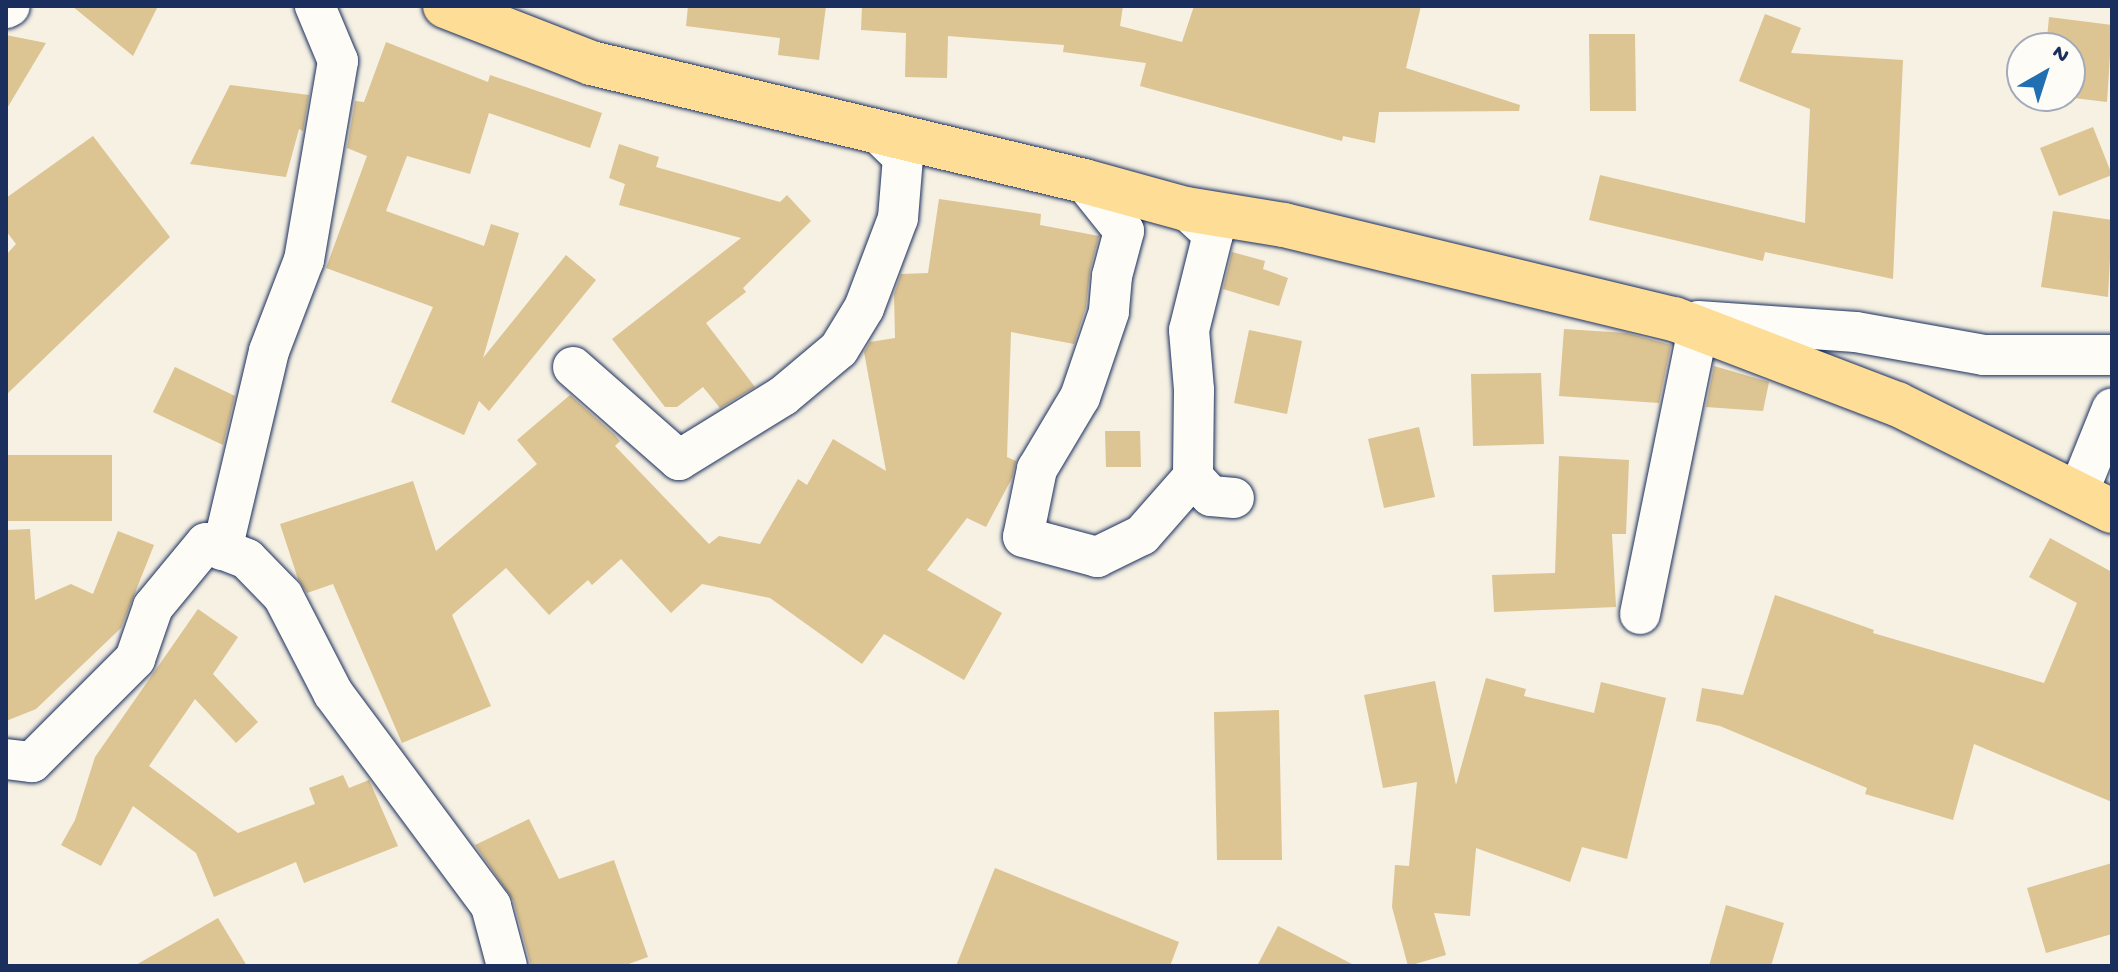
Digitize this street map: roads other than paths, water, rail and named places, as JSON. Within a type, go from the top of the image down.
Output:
[{"type":"main road","points":[[445,6],[591,63],[1084,181],[1186,209],[1284,225],[1686,324],[1897,404],[2095,502]]},
{"type":"street","points":[[222,550],[269,351],[304,260],[312,214],[338,61],[315,6]]},
{"type":"street","points":[[573,367],[679,460],[783,396],[839,349],[864,308],[898,218],[903,157],[876,131]]},
{"type":"street","points":[[1084,181],[1124,231],[1112,276],[1109,312],[1080,397],[1037,469],[1023,537],[1097,557],[1142,535],[1193,477],[1194,390],[1189,330],[1213,234],[1186,209]]},
{"type":"street","points":[[1640,614],[1686,324],[1856,332],[1984,355],[2112,355]]},
{"type":"street","points":[[2095,502],[2112,409]]},
{"type":"street","points":[[1193,477],[1211,496],[1234,498]]},
{"type":"street","points":[[6,759],[32,762],[135,659],[153,607],[206,543],[247,559],[283,596],[333,693],[491,906],[507,966]]}]
